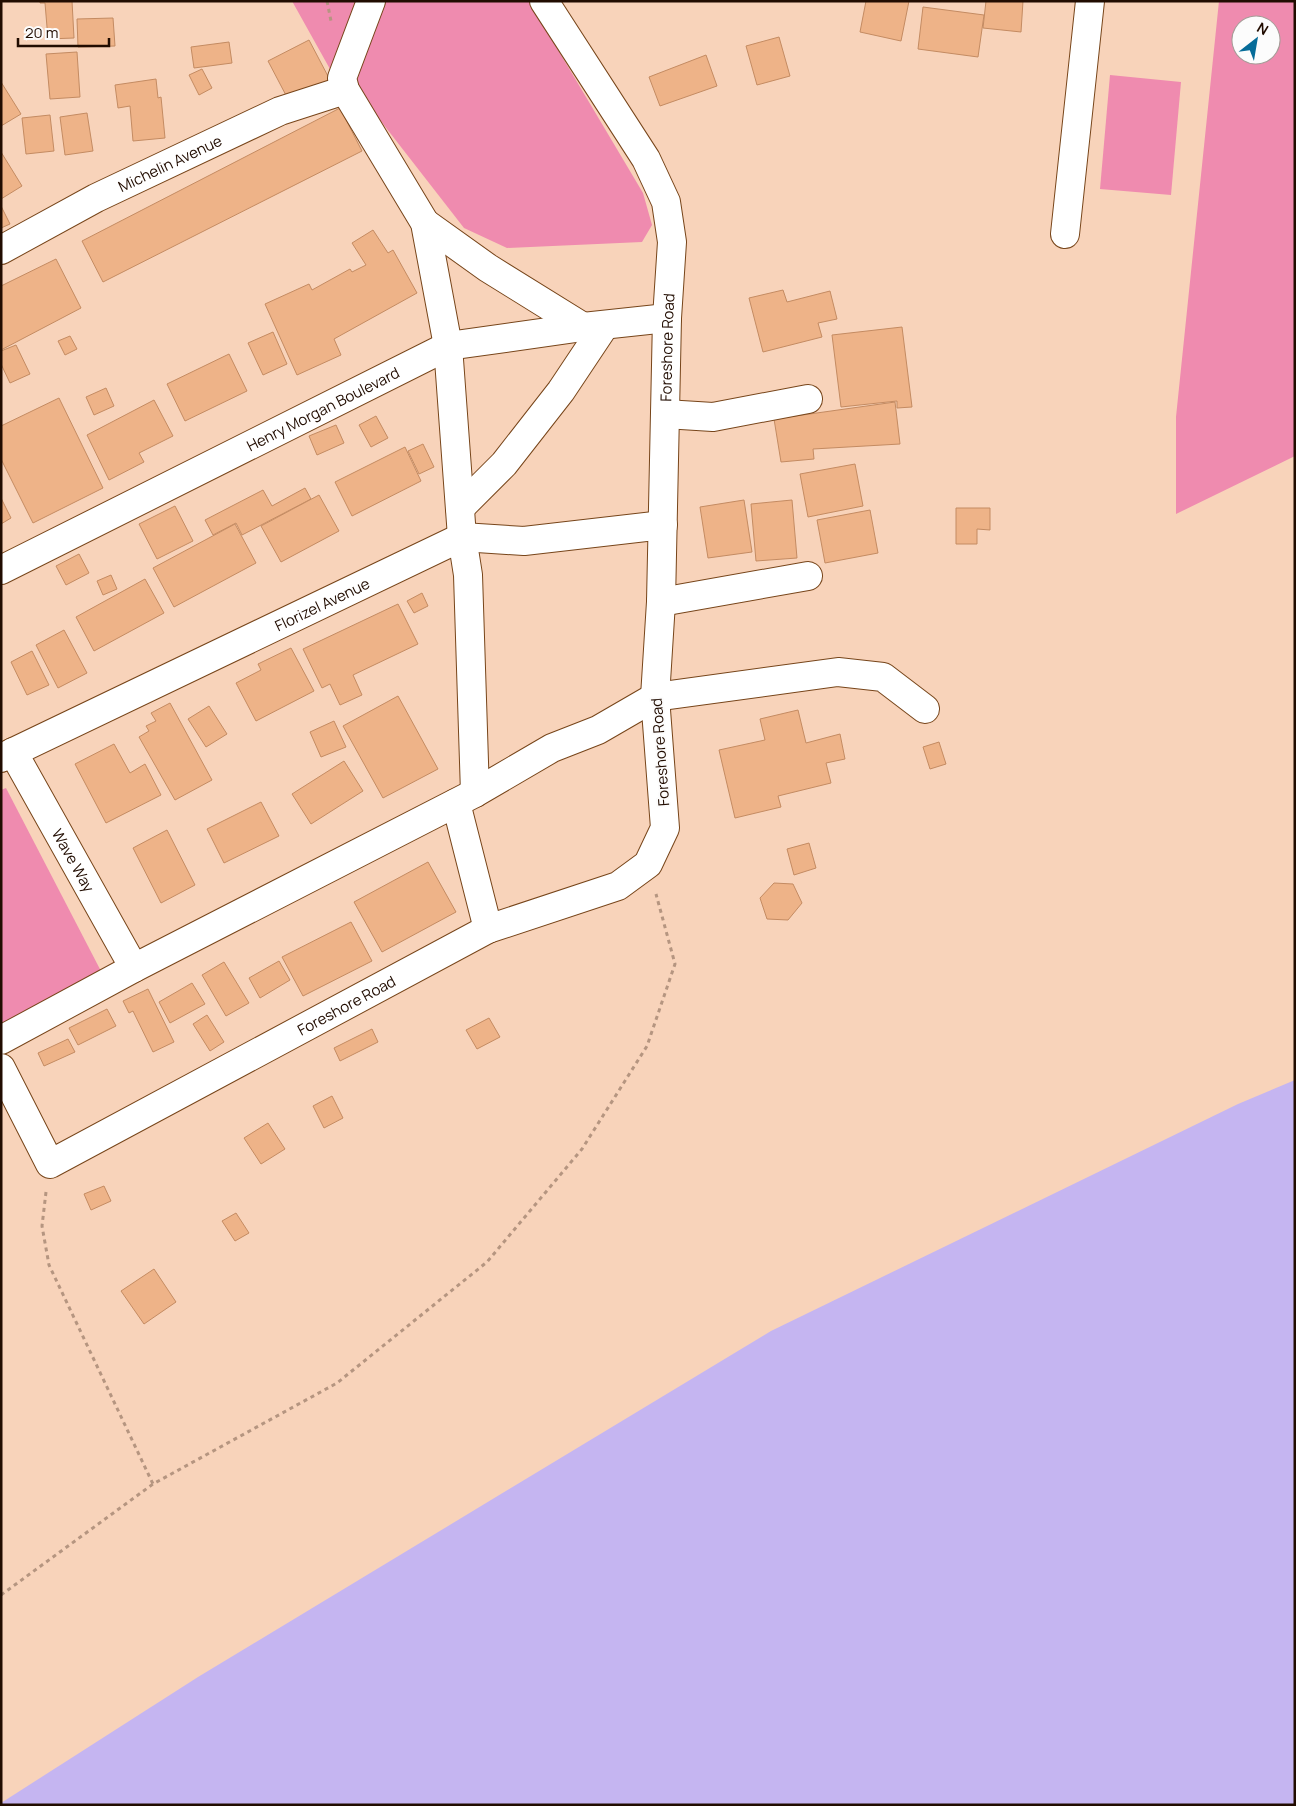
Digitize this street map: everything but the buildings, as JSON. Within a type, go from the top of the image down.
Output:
[{"type":"street","points":[[371,1],[342,78],[345,90],[424,223],[448,346],[462,537],[468,575],[465,798],[488,929]]},
{"type":"street","name":"Foreshore Road","points":[[50,1164],[488,929],[618,886],[648,864],[664,828],[655,697],[661,602],[667,318],[672,242],[666,202],[646,159],[544,1]]},
{"type":"street","points":[[1065,234],[1090,1]]},
{"type":"street","name":"Michelin Avenue","points":[[1,250],[96,198],[280,111],[345,90]]},
{"type":"street","points":[[424,223],[488,268],[594,326],[561,391],[504,464],[460,508]]},
{"type":"street","name":"Henry Morgan Boulevard","points":[[1,570],[448,346],[667,318]]},
{"type":"street","points":[[665,414],[713,417],[808,399]]},
{"type":"street","points":[[462,537],[524,542],[663,525]]},
{"type":"street","name":"Florizel Avenue","points":[[7,755],[462,537]]},
{"type":"street","points":[[661,602],[808,576]]},
{"type":"street","points":[[1,1040],[134,968],[465,798],[552,748],[598,730],[655,697],[838,672],[883,678],[925,709]]},
{"type":"street","name":"Wave Way","points":[[7,755],[134,968]]},
{"type":"street","points":[[1,1068],[50,1164]]},
{"type":"path","points":[[1,1595],[153,1484],[337,1383],[487,1262],[582,1149],[648,1046],[676,964],[648,864]]},
{"type":"path","points":[[50,1164],[42,1226],[50,1265],[153,1484]]},
{"type":"shaded area","points":[[292,1],[529,1],[643,193],[652,225],[642,242],[507,248],[464,228],[380,120],[340,87]]},
{"type":"shaded area","points":[[1219,1],[1295,1],[1295,456],[1176,514],[1176,417]]},
{"type":"shaded area","points":[[1110,75],[1181,82],[1171,195],[1100,189]]},
{"type":"shaded area","points":[[6,788],[103,975],[1,1027],[1,790]]},
{"type":"shaded area","points":[[1295,1080],[1295,1805],[1,1805],[1,1803],[198,1677],[771,1331],[1238,1104]]}]
